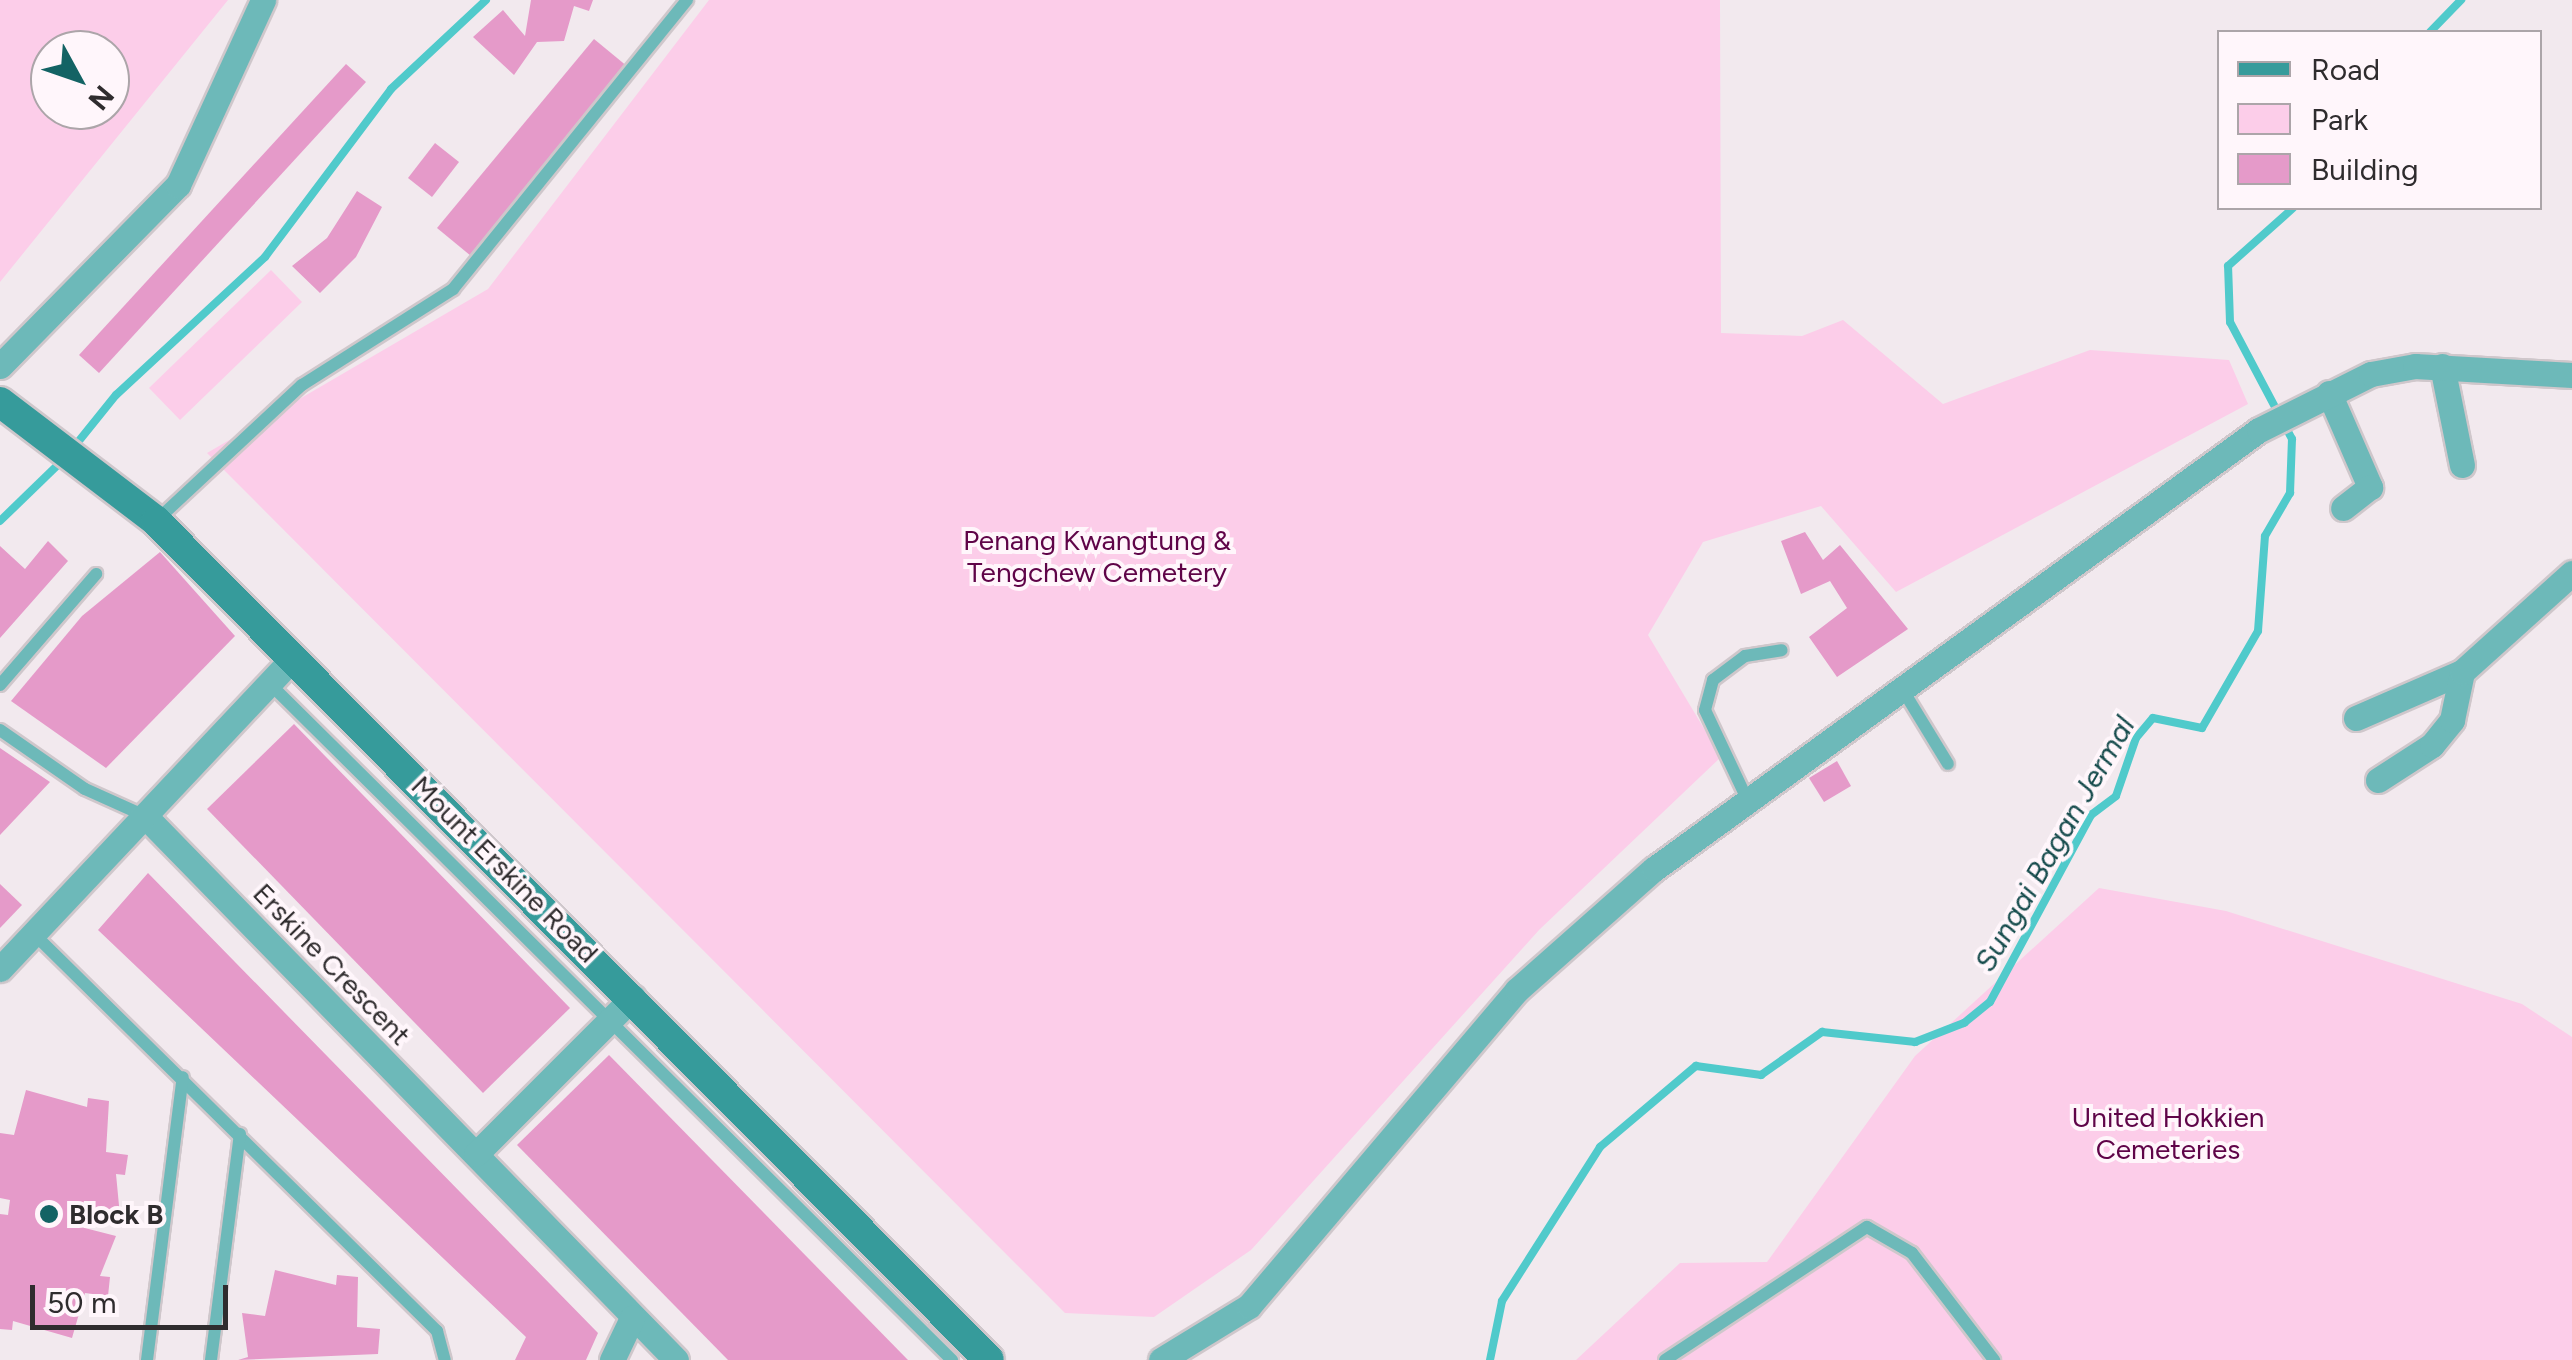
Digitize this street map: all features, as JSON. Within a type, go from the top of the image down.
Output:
[{"type":"main road","name":"Mount Erskine Road","points":[[0,402],[87,463],[156,522],[633,998],[988,1360]]},
{"type":"street","points":[[0,366],[178,185],[264,0]]},
{"type":"street","points":[[1162,1360],[1249,1306],[1517,990],[1747,800],[1899,685],[2259,430],[2297,407],[2371,374],[2442,366],[2570,370]]},
{"type":"street","points":[[2442,366],[2462,465]]},
{"type":"street","points":[[2329,393],[2370,487],[2343,508]]},
{"type":"street","points":[[2356,718],[2462,672],[2572,573]]},
{"type":"street","points":[[0,969],[294,658]]},
{"type":"street","points":[[2378,780],[2452,720],[2462,672]]},
{"type":"street","name":"Erskine Crescent","points":[[146,816],[676,1360]]},
{"type":"street","points":[[476,1154],[633,998]]},
{"type":"street","points":[[612,1360],[632,1318]]},
{"type":"lane","points":[[156,522],[302,385],[452,288],[687,0]]},
{"type":"lane","points":[[0,685],[96,574]]},
{"type":"lane","points":[[1747,800],[1712,734],[1712,680],[1745,656],[1782,650]]},
{"type":"lane","points":[[269,683],[952,1360]]},
{"type":"lane","points":[[1899,685],[1948,764]]},
{"type":"lane","points":[[0,730],[146,816]]},
{"type":"lane","points":[[34,934],[437,1331],[446,1360]]},
{"type":"lane","points":[[147,1360],[183,1078]]},
{"type":"lane","points":[[212,1360],[240,1134]]},
{"type":"lane","points":[[1666,1360],[1867,1227],[1912,1254],[1994,1360]]},
{"type":"green space","points":[[0,0],[228,0],[130,121],[130,30],[30,30],[30,130],[123,130],[0,282]]},
{"type":"green space","name":"Penang Kwangtung & Tengchew Cemetery","points":[[709,0],[1720,0],[1721,333],[1802,336],[1843,320],[1943,404],[2090,350],[2229,360],[2248,404],[1896,592],[1821,506],[1703,542],[1648,635],[1721,757],[1539,930],[1251,1250],[1154,1317],[1065,1313],[207,453],[488,289]]},
{"type":"green space","points":[[271,270],[302,302],[180,420],[149,388]]},
{"type":"green space","name":"United Hokkien Cemeteries","points":[[2099,888],[2226,911],[2522,1004],[2572,1037],[2572,1360],[1576,1360],[1680,1263],[1767,1262],[1915,1056]]},
{"type":"building","points":[[531,0],[593,0],[589,11],[574,6],[564,41],[537,42],[514,75],[473,37],[503,10],[525,36]]},
{"type":"building","points":[[594,39],[628,67],[471,256],[437,228]]},
{"type":"building","points":[[346,64],[366,82],[99,373],[79,355]]},
{"type":"building","points":[[435,143],[459,162],[432,197],[408,178]]},
{"type":"building","points":[[357,191],[382,207],[356,257],[320,293],[292,266],[327,238]]},
{"type":"building","points":[[1805,532],[1823,560],[1840,545],[1908,629],[1837,677],[1809,637],[1847,608],[1830,581],[1801,594],[1781,541]]},
{"type":"building","points":[[48,541],[68,561],[0,638],[0,546],[25,569]]},
{"type":"building","points":[[160,552],[235,636],[106,768],[11,701],[82,616]]},
{"type":"building","points":[[294,724],[570,1008],[483,1093],[207,809]]},
{"type":"building","points":[[0,748],[50,782],[0,835]]},
{"type":"building","points":[[1837,761],[1851,786],[1824,802],[1809,778]]},
{"type":"building","points":[[148,873],[598,1333],[586,1360],[515,1360],[526,1337],[98,930]]},
{"type":"building","points":[[0,884],[22,905],[0,928]]},
{"type":"building","points":[[609,1055],[908,1360],[728,1360],[517,1145]]},
{"type":"building","name":"Block B","points":[[26,1090],[87,1107],[88,1098],[109,1101],[106,1152],[128,1155],[125,1175],[116,1174],[120,1216],[75,1214],[73,1225],[116,1236],[100,1276],[110,1277],[108,1296],[85,1293],[72,1338],[13,1321],[12,1330],[0,1329],[0,1214],[8,1215],[10,1200],[0,1198],[0,1133],[14,1135]]},
{"type":"building","points":[[275,1270],[336,1285],[337,1275],[358,1277],[357,1327],[380,1329],[378,1354],[238,1360],[248,1357],[242,1313],[265,1316]]},
{"type":"waterway","points":[[74,447],[116,395],[265,257],[391,89],[486,0]]},
{"type":"waterway","name":"Sungai Bagan Jermal","points":[[2432,30],[2461,0]]},
{"type":"waterway","name":"Sungai Bagan Jermal","points":[[1490,1360],[1502,1301],[1600,1147],[1696,1066],[1761,1075],[1822,1032],[1915,1042],[1964,1023],[1990,1002],[2091,815],[2116,796],[2136,738],[2153,718],[2202,728],[2258,631],[2265,536],[2290,493],[2292,439],[2230,322],[2228,266],[2291,210]]},
{"type":"waterway","points":[[0,521],[65,458]]},
{"type":"place","name":"Block B","points":[[49,1214]]}]
